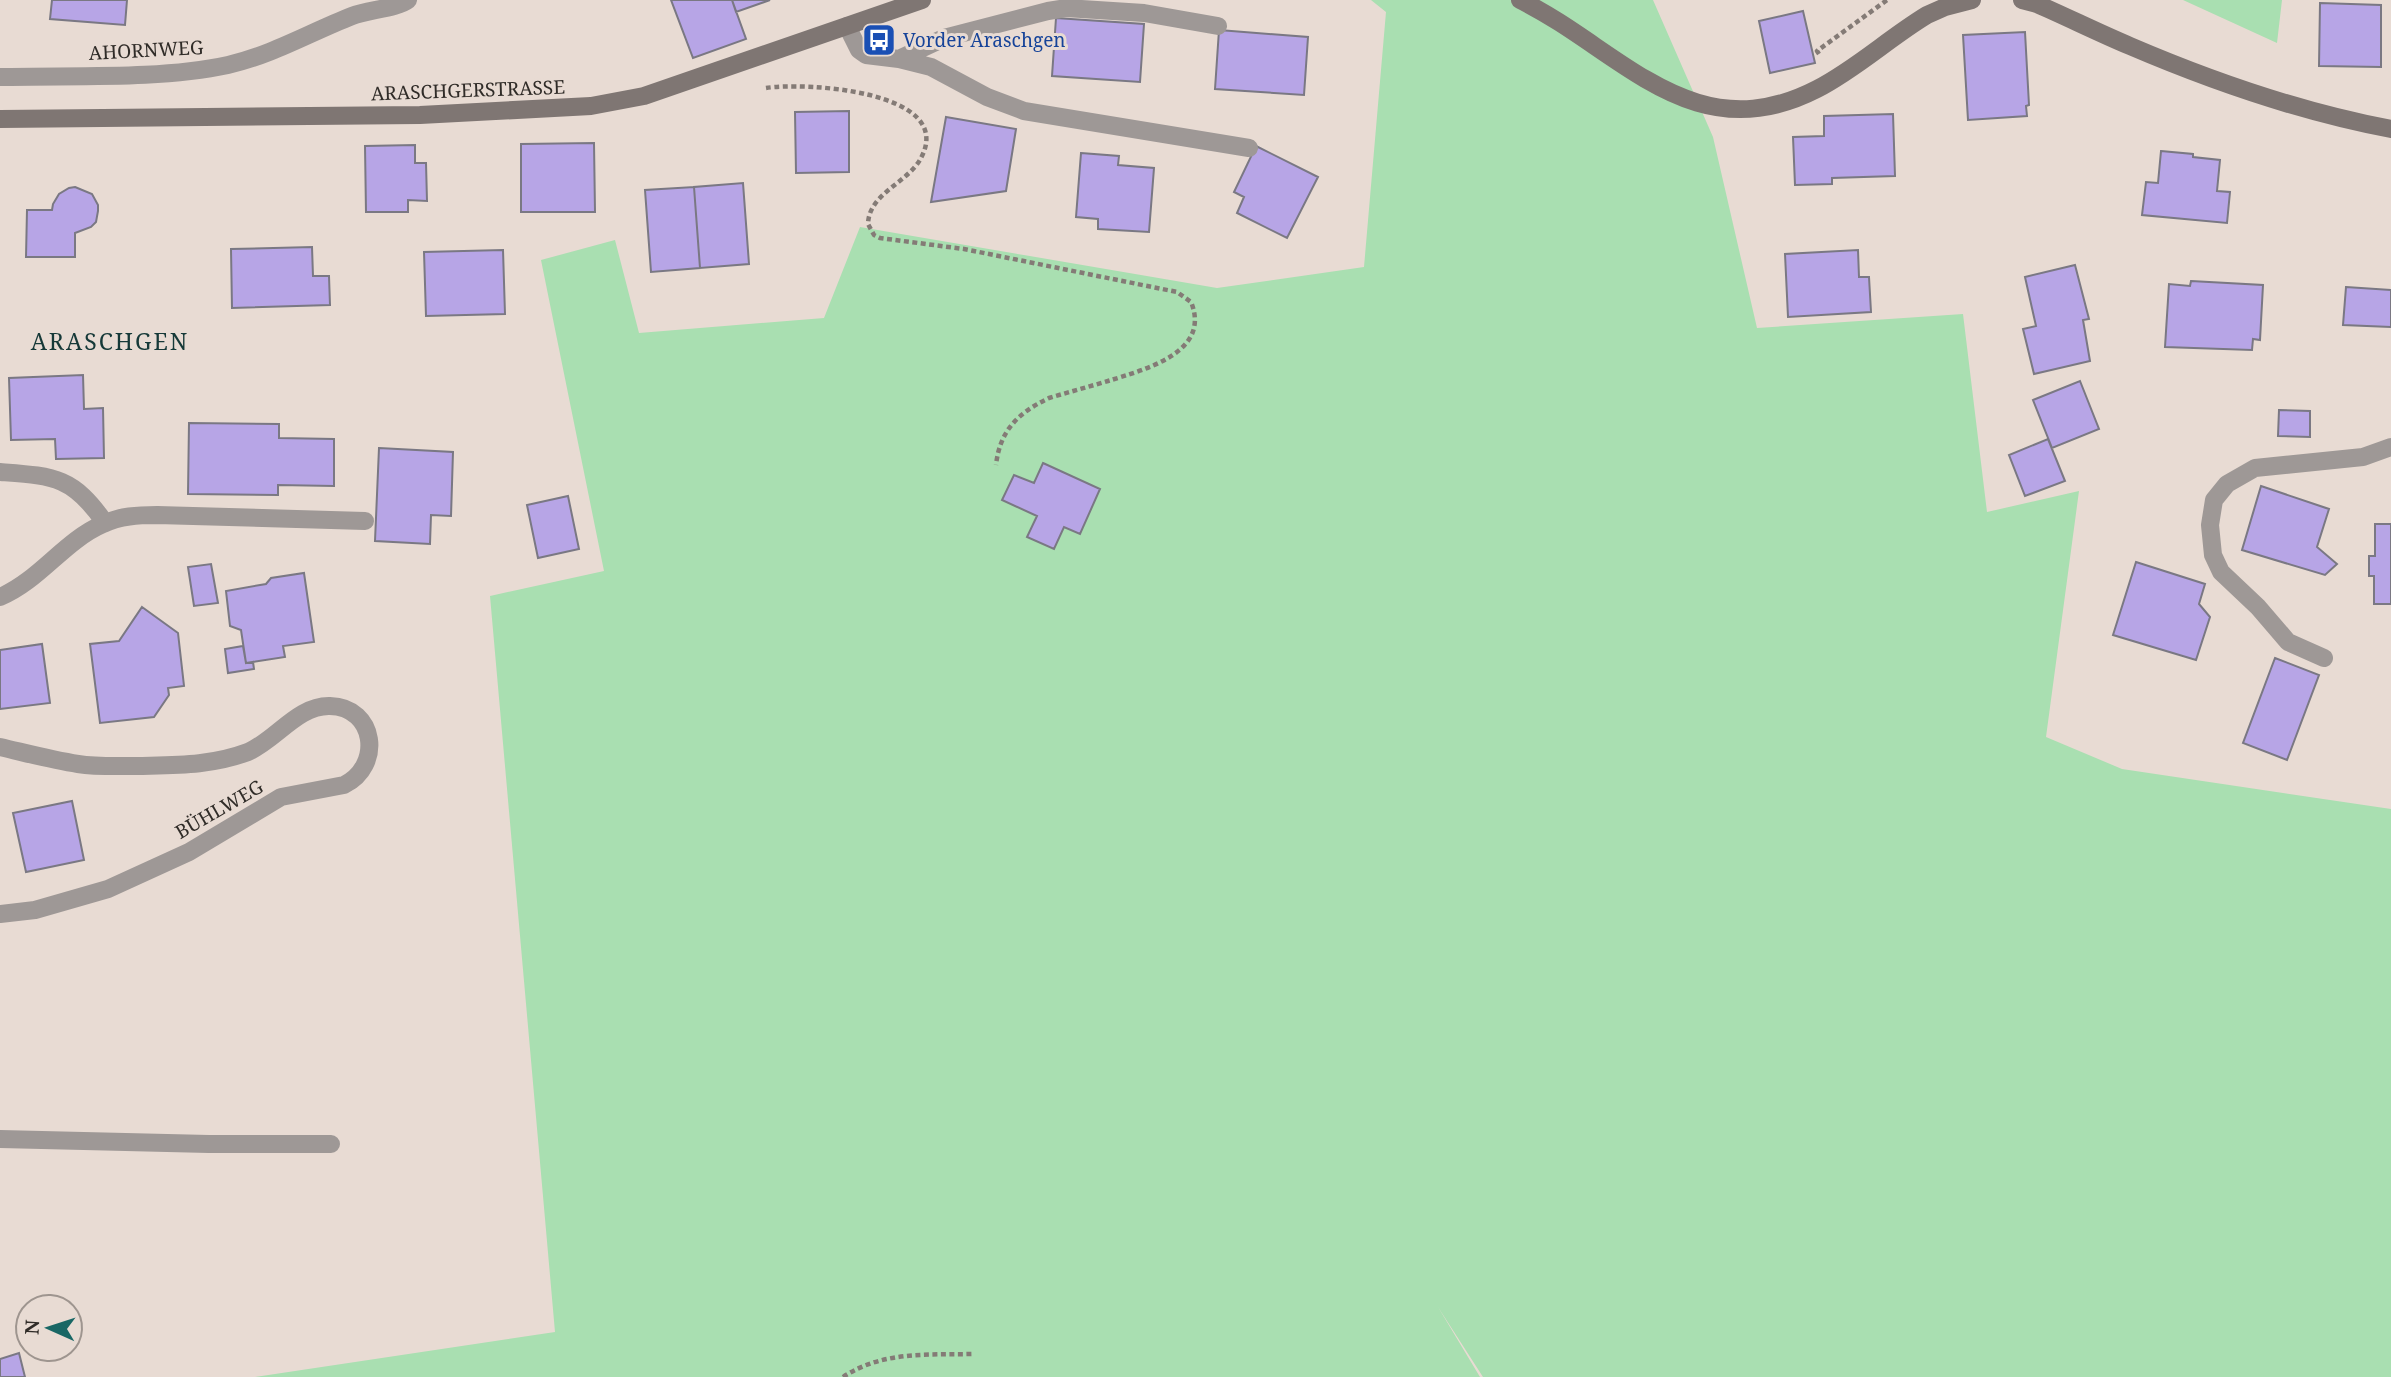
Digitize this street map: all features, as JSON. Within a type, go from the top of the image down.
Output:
[{"type":"street","name":"AHORNWEG","points":[[0,77],[175,73],[217,67],[253,58],[366,11],[395,6],[408,0]]},
{"type":"street","name":"ARASCHGERSTRASSE","points":[[0,119],[420,115],[591,106],[643,96],[922,0]]},
{"type":"street","points":[[1520,0],[1563,24],[1661,90],[1705,105],[1747,109],[1770,106],[1815,90],[1927,15],[1972,0]]},
{"type":"street","points":[[2022,0],[2229,85],[2295,106],[2391,129]]},
{"type":"street","points":[[899,59],[944,38],[1058,9],[1135,12],[1218,26]]},
{"type":"street","points":[[847,26],[862,52],[872,57],[899,59],[931,67],[987,97],[1024,111],[1249,148]]},
{"type":"street","points":[[2324,658],[2288,642],[2259,607],[2221,572],[2211,545],[2212,506],[2222,488],[2255,468],[2363,457],[2391,447]]},
{"type":"street","points":[[0,472],[61,480],[89,501],[105,523]]},
{"type":"street","points":[[0,597],[29,580],[77,540],[105,523],[125,517],[157,515],[365,521]]},
{"type":"street","name":"BÜHLWEG","points":[[0,747],[80,765],[204,764],[252,750],[303,714],[326,706],[343,708],[357,717],[367,730],[370,746],[363,769],[344,785],[275,800],[189,852],[108,889],[35,910],[0,914]]},
{"type":"street","points":[[0,1139],[209,1144],[331,1143]]},
{"type":"path","points":[[736,64],[745,91],[790,85],[846,90],[896,104],[910,111],[921,124],[925,142],[920,160],[870,210],[867,224],[880,238],[964,249],[1177,292],[1191,302],[1195,320],[1187,342],[1179,350],[1159,363],[1033,406],[1005,431],[998,446],[996,465]]},
{"type":"path","points":[[843,1377],[860,1366],[877,1360],[919,1355],[972,1354]]},
{"type":"green space","points":[[1371,0],[1653,0],[1713,137],[1757,328],[1963,314],[1987,512],[2079,491],[2046,737],[2122,769],[2391,809],[2391,1377],[1483,1377],[1438,1307],[1480,1377],[255,1377],[555,1332],[490,596],[604,571],[541,260],[615,240],[639,333],[824,318],[860,227],[1217,288],[1364,267],[1386,12]]},
{"type":"green space","points":[[2183,0],[2282,0],[2277,43]]},
{"type":"building","points":[[52,0],[127,0],[125,25],[50,19]]},
{"type":"building","points":[[671,0],[732,0],[746,39],[693,58]]},
{"type":"building","points":[[732,0],[770,0],[736,12]]},
{"type":"building","points":[[2320,3],[2381,5],[2381,67],[2319,66]]},
{"type":"building","points":[[1803,11],[1815,63],[1770,73],[1759,21]]},
{"type":"building","points":[[1056,18],[1144,24],[1140,82],[1052,76]]},
{"type":"building","points":[[1219,30],[1308,37],[1304,95],[1215,89]]},
{"type":"building","points":[[2025,32],[2029,105],[2026,106],[2027,116],[1968,120],[1963,35]]},
{"type":"building","points":[[849,111],[849,172],[796,173],[795,112]]},
{"type":"building","points":[[1893,114],[1895,176],[1832,178],[1832,184],[1795,185],[1793,137],[1824,136],[1824,116]]},
{"type":"building","points":[[946,117],[1016,129],[1006,191],[931,202]]},
{"type":"building","points":[[594,143],[595,212],[521,212],[521,144]]},
{"type":"building","points":[[415,145],[415,163],[426,163],[427,201],[408,200],[408,212],[366,212],[365,146]]},
{"type":"building","points":[[1256,146],[1318,177],[1287,238],[1237,213],[1244,197],[1234,192]]},
{"type":"building","points":[[2161,151],[2220,160],[2217,191],[2230,192],[2227,223],[2142,215],[2146,182],[2158,183]]},
{"type":"building","points":[[1081,153],[1119,156],[1118,165],[1154,168],[1149,232],[1098,229],[1098,219],[1076,217]]},
{"type":"building","points":[[743,183],[749,264],[700,268],[694,187]]},
{"type":"building","points":[[75,187],[92,194],[98,211],[96,222],[91,227],[75,233],[75,257],[26,257],[27,210],[52,210],[59,194]]},
{"type":"building","points":[[694,187],[700,268],[651,272],[645,190]]},
{"type":"building","points":[[312,247],[313,276],[329,276],[330,305],[232,308],[231,249]]},
{"type":"building","points":[[503,250],[505,314],[426,316],[424,252]]},
{"type":"building","points":[[1858,250],[1859,277],[1869,277],[1871,312],[1788,317],[1785,254]]},
{"type":"building","points":[[2075,265],[2089,319],[2083,320],[2090,361],[2034,374],[2023,329],[2036,326],[2025,277]]},
{"type":"building","points":[[2191,281],[2263,285],[2260,340],[2253,339],[2252,350],[2165,347],[2169,284],[2190,286]]},
{"type":"building","points":[[2346,287],[2391,290],[2391,327],[2343,325]]},
{"type":"building","points":[[83,375],[84,409],[103,408],[104,458],[56,459],[55,439],[11,440],[9,378]]},
{"type":"building","points":[[2080,381],[2099,429],[2052,448],[2033,400]]},
{"type":"building","points":[[2279,410],[2310,411],[2310,437],[2278,436]]},
{"type":"building","points":[[189,423],[279,424],[279,438],[334,439],[334,486],[278,485],[278,495],[188,494]]},
{"type":"building","points":[[2048,439],[2065,481],[2025,496],[2009,455]]},
{"type":"building","points":[[379,448],[453,452],[451,516],[431,515],[430,544],[375,541]]},
{"type":"building","points":[[1043,463],[1100,489],[1080,534],[1064,527],[1054,549],[1027,537],[1037,516],[1002,500],[1014,475],[1034,483]]},
{"type":"building","points":[[2261,486],[2329,509],[2317,547],[2337,564],[2325,575],[2242,550]]},
{"type":"building","points":[[568,496],[579,549],[538,558],[527,505]]},
{"type":"building","points":[[2375,524],[2391,524],[2391,604],[2374,604],[2374,576],[2369,576],[2369,556],[2375,556]]},
{"type":"building","points":[[2136,562],[2205,584],[2199,604],[2210,617],[2196,660],[2113,635]]},
{"type":"building","points":[[211,564],[218,603],[194,606],[188,567]]},
{"type":"building","points":[[304,573],[314,642],[283,646],[285,657],[246,663],[241,630],[230,626],[226,591],[266,584],[271,578]]},
{"type":"building","points":[[142,607],[178,633],[184,686],[168,688],[169,695],[154,717],[100,723],[90,644],[119,641]]},
{"type":"building","points":[[42,644],[50,703],[0,709],[0,650]]},
{"type":"building","points":[[243,646],[246,663],[253,662],[254,669],[228,673],[225,649]]},
{"type":"building","points":[[2275,658],[2319,675],[2287,760],[2243,743]]},
{"type":"building","points":[[72,801],[84,860],[26,872],[13,813]]},
{"type":"building","points":[[14,1355],[14,1363],[22,1363],[25,1377],[0,1377],[0,1359]]},
{"type":"place","name":"Vorder Araschgen","points":[[879,40]]},
{"type":"district","name":"ARASCHGEN","points":[[110,341]]}]
